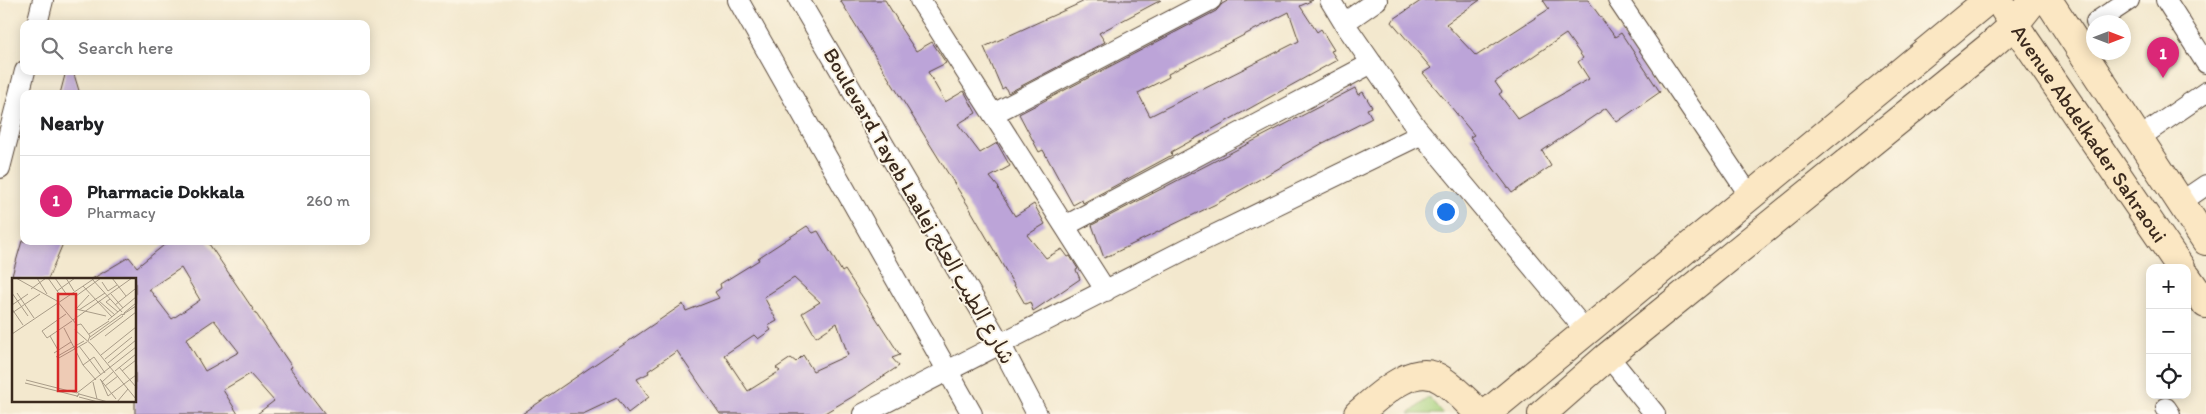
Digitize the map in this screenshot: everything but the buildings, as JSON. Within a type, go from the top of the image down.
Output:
[{"type":"street","points":[[38,20],[43,0]]},
{"type":"street","points":[[738,0],[972,414]]},
{"type":"street","name":"Boulevard Tayeb Laalej شارع الطيب العلج","points":[[799,0],[1000,345],[1037,414]]},
{"type":"street","points":[[920,0],[1106,291]]},
{"type":"street","points":[[993,114],[1211,0]]},
{"type":"street","points":[[1330,0],[1422,134],[1585,330]]},
{"type":"street","points":[[1344,23],[1377,0]]},
{"type":"street","points":[[1618,0],[1750,196]]},
{"type":"street","points":[[1486,414],[1585,330],[1988,0]]},
{"type":"street","name":"Avenue Abdelkader Sahraoui","points":[[1998,0],[2178,264]]},
{"type":"street","points":[[1542,414],[1608,356],[2014,24],[2034,0]]},
{"type":"street","name":"Avenue Abdelkader Sahraoui","points":[[2048,0],[2086,27]]},
{"type":"street","points":[[2107,15],[2129,0]]},
{"type":"street","points":[[2166,0],[2201,41],[2206,62]]},
{"type":"street","name":"Avenue Abdelkader Sahraoui","points":[[2103,60],[2139,138],[2206,241]]},
{"type":"street","points":[[1065,226],[1372,63]]},
{"type":"street","points":[[20,90],[24,75]]},
{"type":"street","points":[[0,168],[20,90]]},
{"type":"street","points":[[2139,138],[2206,92]]},
{"type":"street","points":[[863,414],[1422,134]]},
{"type":"street","points":[[2181,202],[2206,185]]},
{"type":"street","points":[[2191,283],[2206,304]]},
{"type":"street","points":[[1608,356],[1655,414]]},
{"type":"street","points":[[1358,414],[1393,385],[1413,376],[1430,375],[1442,379],[1480,414]]},
{"type":"green space","points":[[1429,397],[1443,414],[1409,414]]},
{"type":"place","name":"Pharmacie Dokkala","points":[[2163,78]]}]
